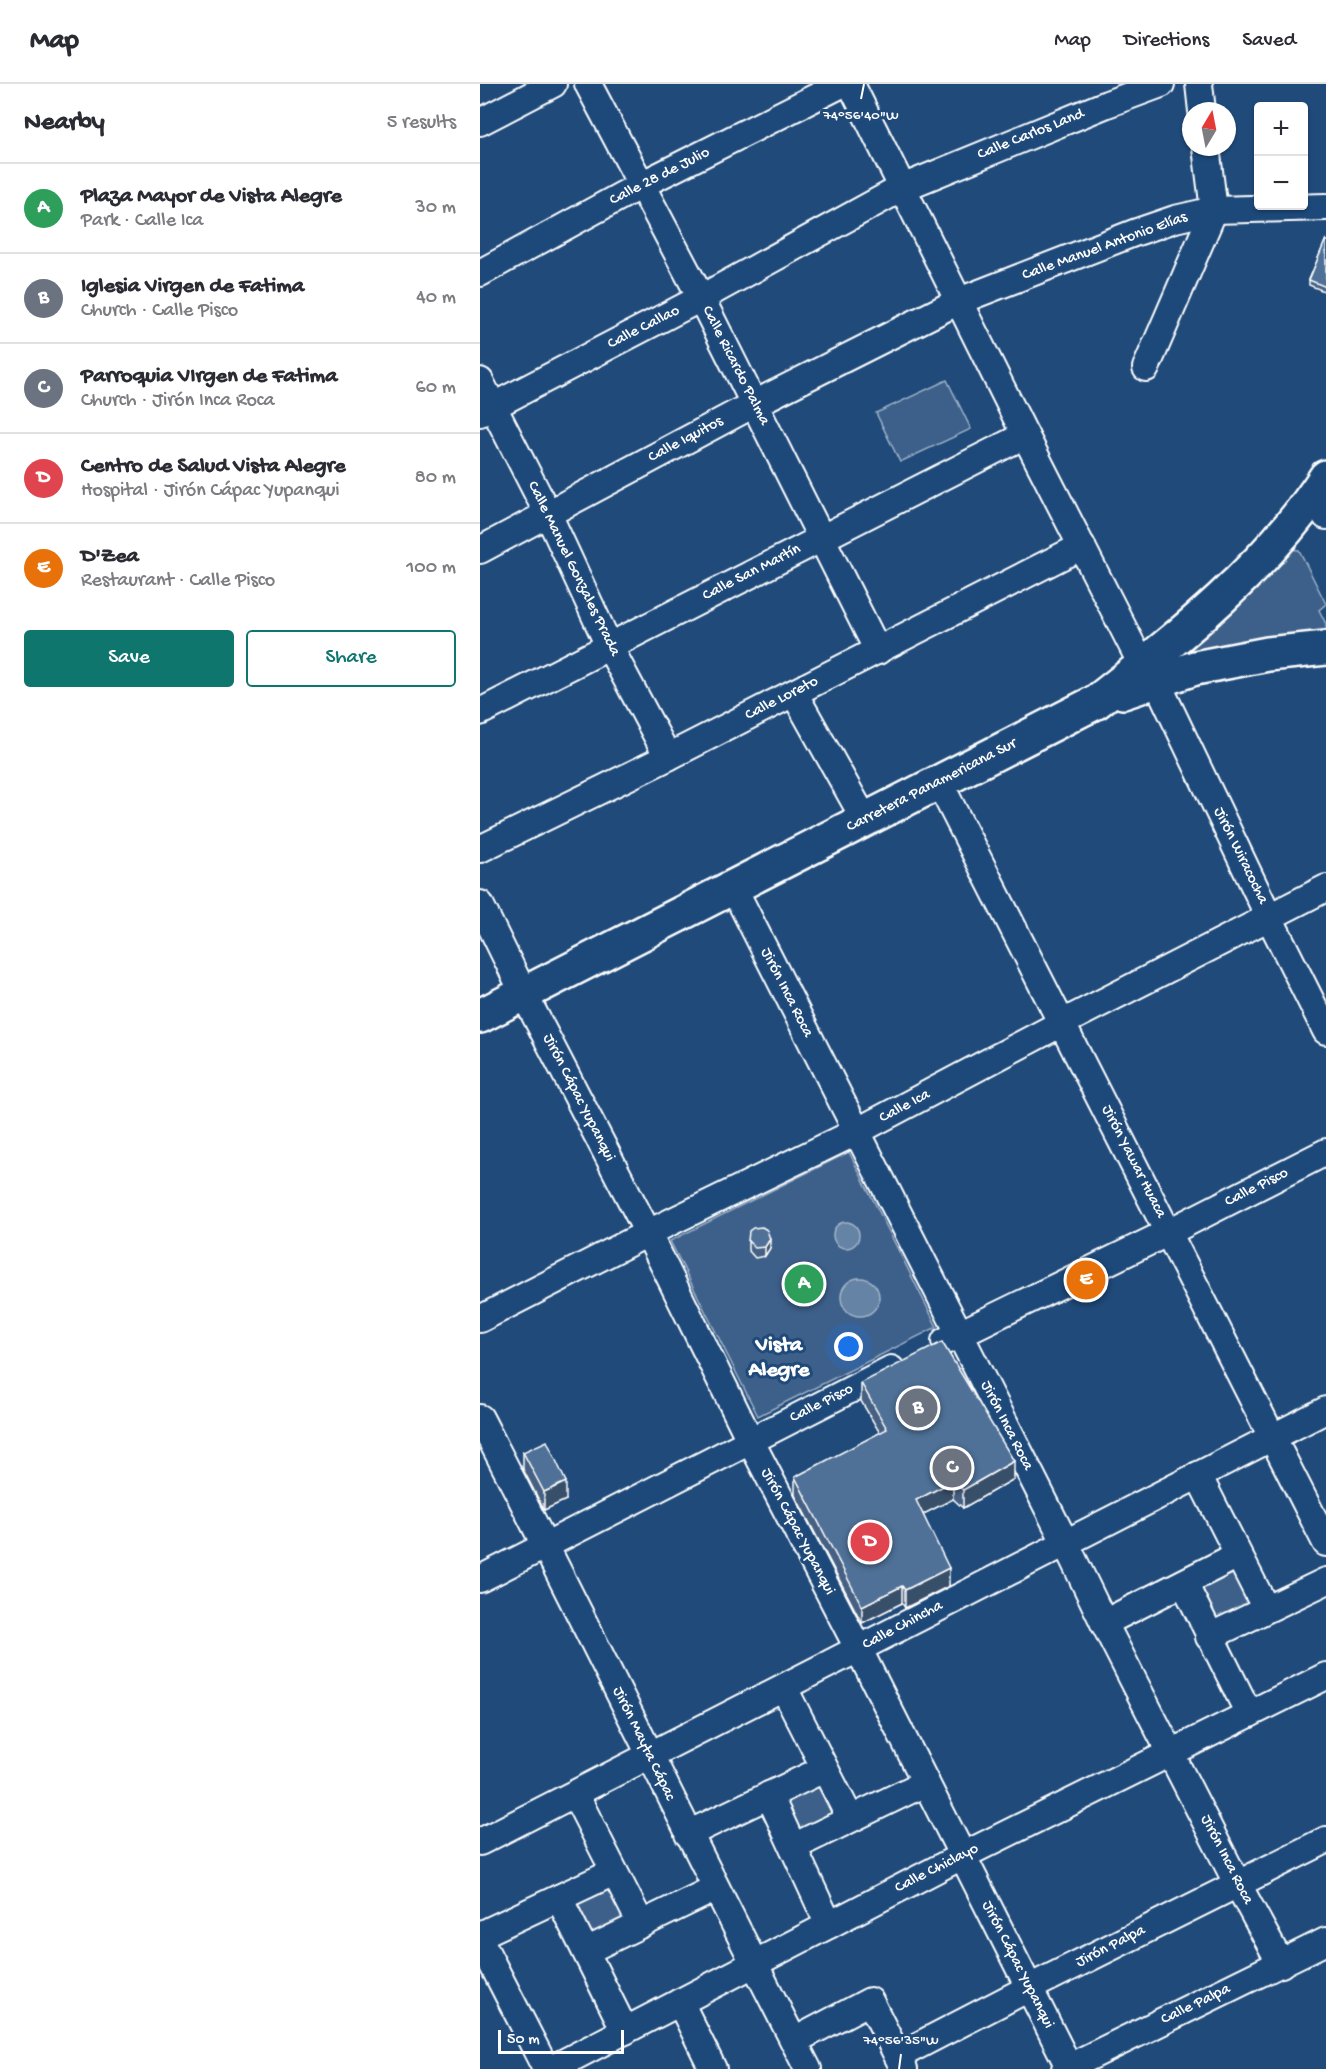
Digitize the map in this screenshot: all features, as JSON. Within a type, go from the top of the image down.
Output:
[{"type":"highway","points":[[1149,673],[1177,638],[1236,585],[1322,496]]},
{"type":"highway","points":[[1149,673],[1326,648]]},
{"type":"highway","name":"Carretera Panamericana Sur","points":[[480,1016],[1149,673]]},
{"type":"street","points":[[480,122],[553,84]]},
{"type":"street","name":"Calle Ricardo Palma","points":[[588,84],[701,298],[878,651]]},
{"type":"street","name":"Calle 28 de Julio","points":[[480,273],[641,185],[842,84]]},
{"type":"street","name":"Jirón Wiracocha","points":[[851,84],[1025,435],[1149,673],[1326,1031]]},
{"type":"street","name":"Calle Carlos Land","points":[[902,188],[1161,84]]},
{"type":"street","points":[[1199,84],[1201,102]]},
{"type":"street","points":[[1146,368],[1214,210],[1207,156]]},
{"type":"street","name":"Calle Callao","points":[[487,409],[701,298],[902,188]]},
{"type":"street","name":"Calle Manuel Antonio Elías","points":[[959,301],[1174,219],[1214,210],[1326,207]]},
{"type":"street","name":"Calle Iquitos","points":[[480,550],[754,404],[959,301]]},
{"type":"street","name":"Calle Manuel Gonzales Prada","points":[[480,381],[487,409],[548,514],[609,646],[668,757]]},
{"type":"street","name":"Calle San Martín","points":[[480,712],[1025,435]]},
{"type":"street","name":"Calle Loreto","points":[[480,849],[668,757],[1082,546]]},
{"type":"street","points":[[794,693],[865,820]]},
{"type":"street","name":"Jirón Yawar Huaca","points":[[939,782],[1272,1437],[1319,1513],[1326,1543]]},
{"type":"street","name":"Jirón Inca Roca","points":[[733,887],[1104,1623],[1281,1964]]},
{"type":"street","name":"Calle Ica","points":[[480,1319],[648,1233],[856,1132],[1062,1023],[1326,888]]},
{"type":"street","name":"Jirón Cápac Yupanqui","points":[[480,904],[648,1233],[750,1440],[859,1650],[1068,2068]]},
{"type":"street","name":"Calle Pisco","points":[[480,1579],[917,1355],[1169,1232],[1326,1152]]},
{"type":"street","name":"Calle Chincha","points":[[480,1842],[1326,1410]]},
{"type":"street","name":"Jirón Mayta Cápac","points":[[480,1418],[808,2069]]},
{"type":"street","points":[[1198,1475],[1266,1609]]},
{"type":"street","points":[[1104,1623],[1238,1555]]},
{"type":"street","points":[[1209,1637],[1326,1581]]},
{"type":"street","points":[[1184,1583],[1249,1714]]},
{"type":"street","name":"Calle Chiclayo","points":[[549,2069],[962,1856],[1326,1676]]},
{"type":"street","points":[[784,1688],[850,1818]]},
{"type":"street","points":[[688,1834],[824,1768]]},
{"type":"street","points":[[793,1847],[925,1783]]},
{"type":"street","points":[[575,1794],[641,1924]]},
{"type":"street","points":[[769,1795],[829,1925]]},
{"type":"street","name":"Jirón Palpa","points":[[901,2063],[1029,1988],[1326,1840]]},
{"type":"street","points":[[480,1935],[614,1872]]},
{"type":"street","points":[[586,1951],[716,1888]]},
{"type":"street","points":[[559,1898],[625,2031]]},
{"type":"street","points":[[480,1940],[549,2069]]},
{"type":"street","name":"Calle Palpa","points":[[1068,2068],[1326,1941]]},
{"type":"street","points":[[794,2041],[870,2001],[901,2063]]},
{"type":"street","points":[[680,2002],[713,2069]]},
{"type":"shaded area","points":[[947,380],[971,429],[900,462],[876,413]]},
{"type":"shaded area","points":[[1287,549],[1299,550],[1326,604],[1319,610],[1326,624],[1326,637],[1191,653],[1190,647]]},
{"type":"shaded area","points":[[849,1152],[937,1327],[758,1416],[670,1241]]},
{"type":"shaded area","points":[[846,1222],[855,1226],[859,1235],[855,1244],[846,1248],[837,1244],[833,1235],[837,1226]]},
{"type":"shaded area","points":[[860,1278],[873,1284],[879,1297],[873,1310],[860,1316],[847,1310],[841,1297],[847,1284]]},
{"type":"shaded area","points":[[1233,1567],[1253,1606],[1213,1627],[1193,1587]]},
{"type":"shaded area","points":[[821,1775],[839,1816],[798,1837],[778,1797]]},
{"type":"shaded area","points":[[612,1882],[631,1921],[590,1943],[568,1902]]},
{"type":"building","points":[[1326,239],[1326,287],[1309,280]]},
{"type":"building","points":[[762,1227],[767,1230],[770,1239],[765,1247],[755,1248],[748,1241],[749,1231]]},
{"type":"building","points":[[942,1342],[1014,1461],[963,1490],[953,1481],[916,1500],[949,1568],[905,1590],[902,1586],[862,1606],[795,1477],[887,1429],[861,1383]]},
{"type":"building","points":[[547,1441],[566,1482],[544,1492],[523,1452]]},
{"type":"place","name":"D'Zea","points":[[1086,1280]]},
{"type":"place","name":"Plaza Mayor de Vista Alegre","points":[[804,1284]]},
{"type":"place","name":"Iglesia Virgen de Fatima","points":[[918,1408]]},
{"type":"place","name":"Parroquia VIrgen de Fatima","points":[[952,1468]]},
{"type":"place","name":"Centro de Salud Vista Alegre","points":[[870,1542]]},
{"type":"district","name":"Vista Alegre","points":[[779,1358]]}]
